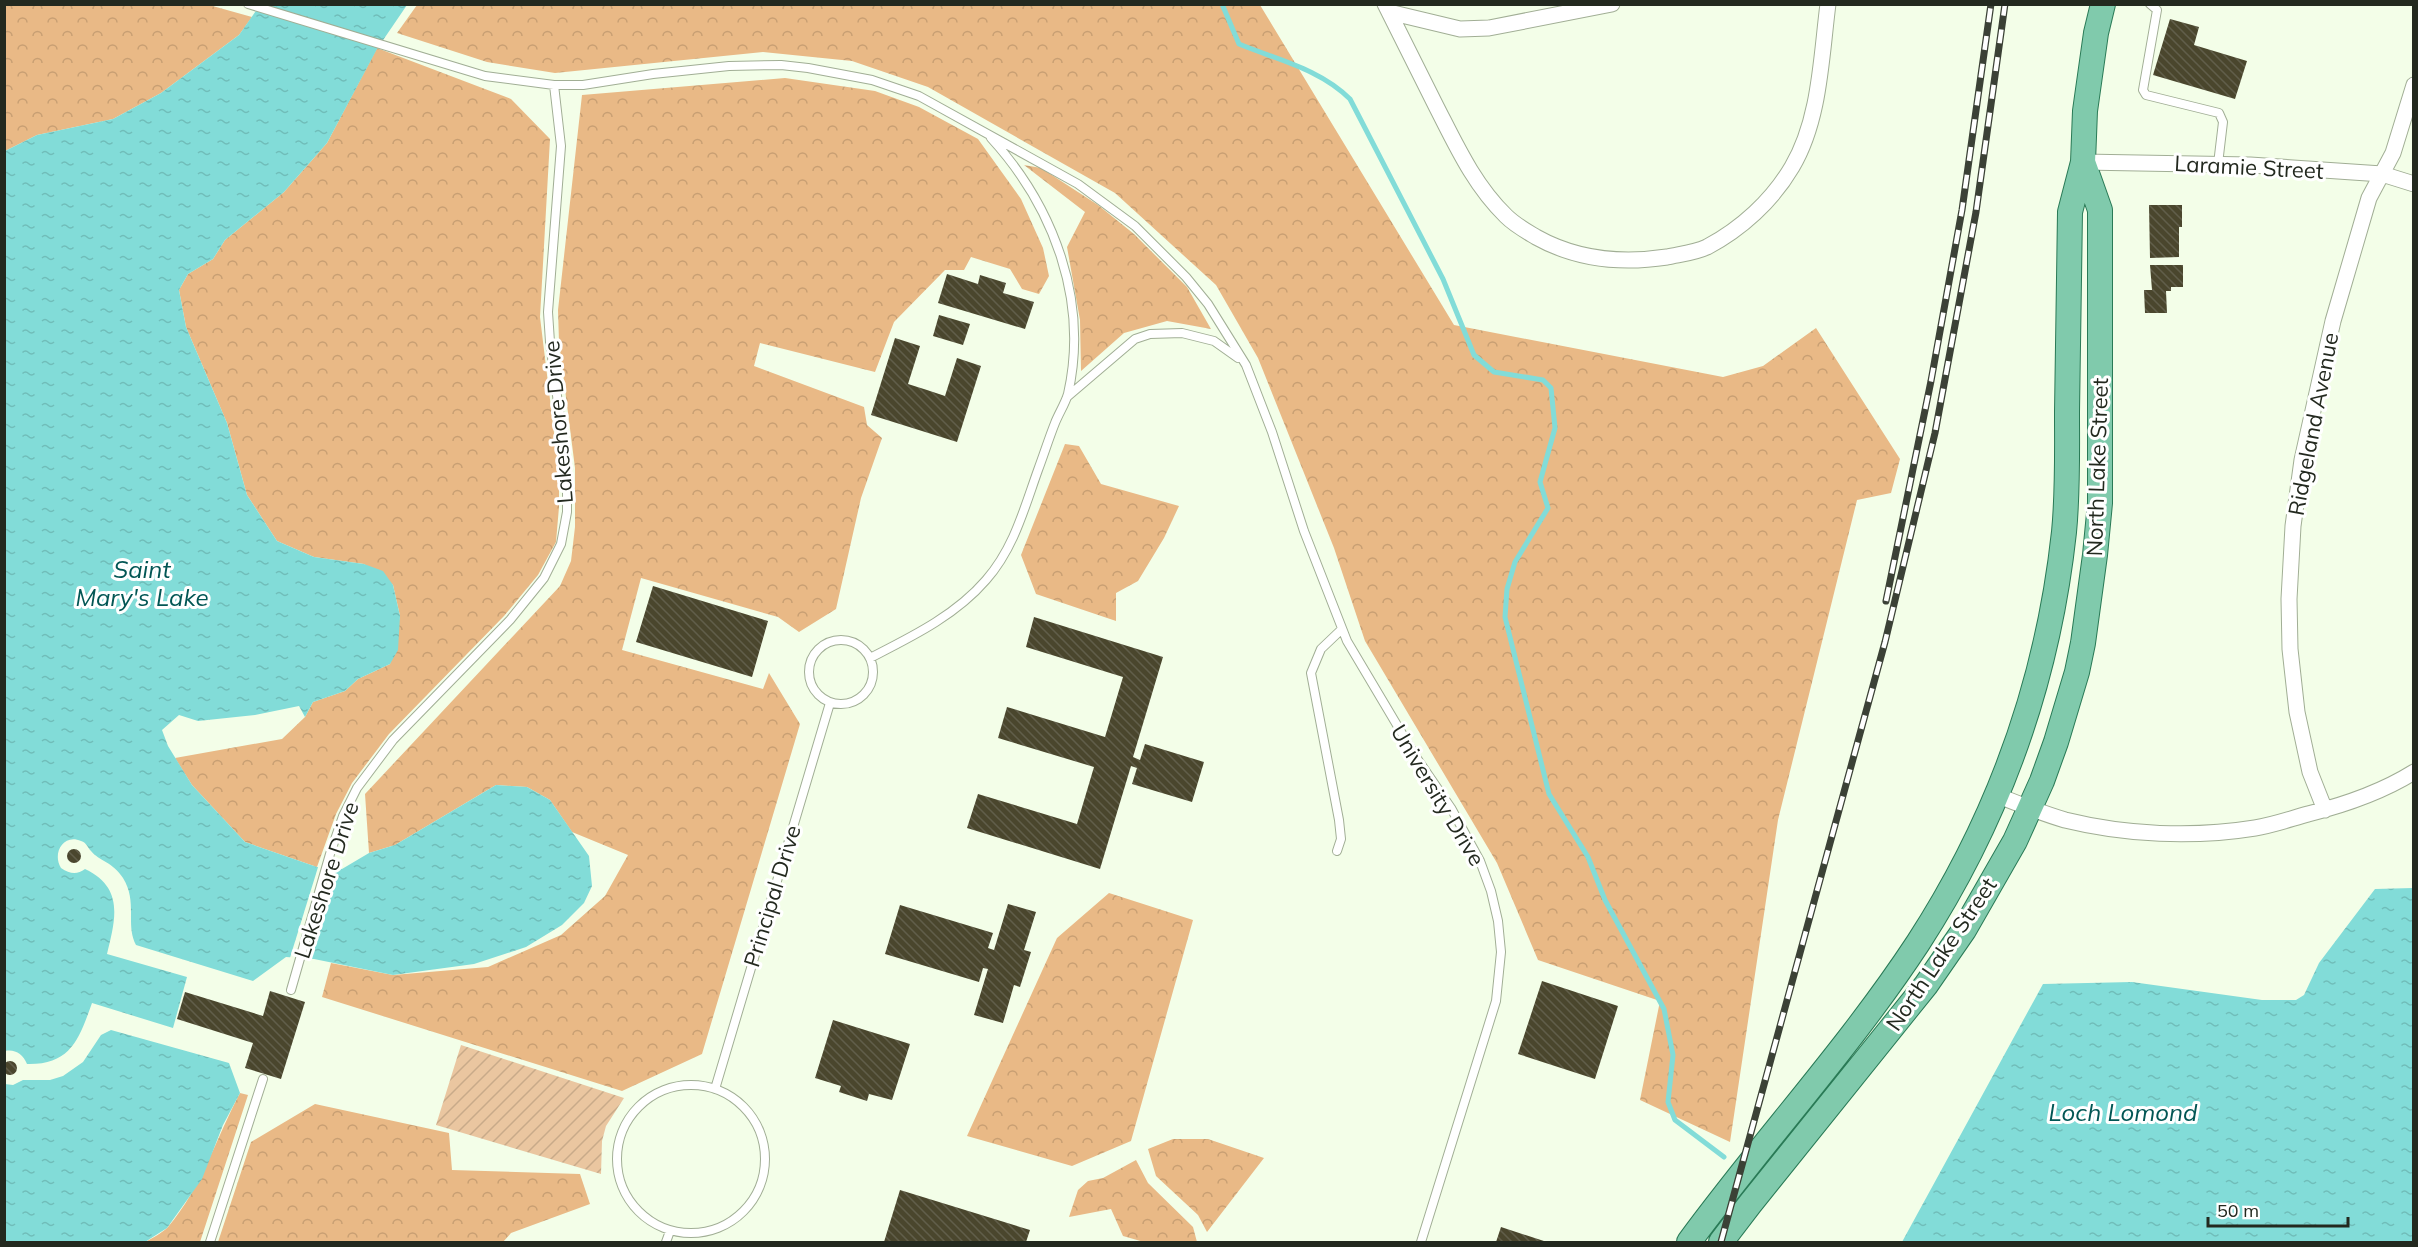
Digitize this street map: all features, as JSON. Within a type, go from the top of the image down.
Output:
[{"type":"main road","name":"North Lake Street","points":[[1689,1242],[1858,1026],[1902,966],[1955,880],[1996,795],[2021,734],[2035,690],[2049,630],[2060,563],[2066,500],[2070,212],[2083,162],[2085,111],[2096,33],[2103,4]]},
{"type":"main road","name":"North Lake Street","points":[[1721,1242],[1926,985],[1986,894],[2030,808],[2056,742],[2077,672],[2090,595],[2100,503],[2100,210],[2083,162]]},
{"type":"street","points":[[1387,8],[1460,29],[1489,28],[1612,4]]},
{"type":"street","points":[[1387,8],[1462,157],[1482,190],[1507,218],[1552,246],[1581,256],[1613,261],[1645,260],[1689,253],[1706,247],[1742,225],[1774,194],[1793,166],[1808,129],[1814,105],[1828,4]]},
{"type":"street","name":"Ridgeland Avenue","points":[[2325,810],[2310,772],[2297,712],[2290,649],[2289,599],[2293,526],[2302,460],[2333,321],[2369,198],[2393,153],[2414,85]]},
{"type":"street","name":"Laramie Street","points":[[2083,162],[2218,164],[2382,174],[2414,184]]},
{"type":"street","points":[[1996,795],[2064,819],[2101,827],[2144,832],[2197,834],[2256,828],[2325,810],[2356,800],[2414,772]]},
{"type":"lane","points":[[248,4],[485,76],[554,86]]},
{"type":"lane","points":[[2150,4],[2157,10],[2143,90],[2146,95],[2219,113],[2223,122],[2218,164]]},
{"type":"lane","name":"University Drive","points":[[554,86],[583,86],[653,74],[729,66],[781,65],[872,80],[920,96],[1078,184],[1135,226],[1186,277],[1208,304],[1246,365],[1272,432],[1304,531],[1342,629],[1416,757],[1451,808],[1480,861],[1498,921],[1501,952],[1496,1001],[1421,1242]]},
{"type":"lane","name":"Lakeshore Drive","points":[[291,990],[330,854],[343,816],[357,788],[393,740],[510,620],[544,578],[561,544],[567,512],[567,472],[550,342],[549,312],[561,146],[554,86]]},
{"type":"lane","points":[[870,658],[926,629],[969,597],[986,579],[1010,547],[1067,397],[1073,358],[1074,323],[1065,266],[1051,227],[1035,196],[1005,154],[986,133]]},
{"type":"lane","points":[[1067,397],[1135,339],[1150,334],[1182,333],[1214,341],[1228,349],[1246,365]]},
{"type":"lane","points":[[1337,851],[1341,839],[1339,820],[1311,673],[1321,648],[1342,629]]},
{"type":"lane","points":[[835,640],[845,640],[864,650],[870,658],[873,669],[872,680],[868,690],[861,698],[841,705],[830,703],[813,690],[808,670],[810,660],[816,651],[835,640]]},
{"type":"lane","name":"Principal Drive","points":[[715,1089],[830,703]]},
{"type":"lane","points":[[210,1242],[263,1079]]},
{"type":"lane","points":[[695,1084],[715,1089],[732,1097],[747,1110],[758,1126],[764,1144],[766,1163],[762,1182],[754,1199],[742,1214],[726,1225],[708,1232],[689,1234],[670,1231],[641,1215],[630,1202],[617,1171],[616,1154],[619,1138],[627,1119],[640,1104],[657,1093],[675,1086],[695,1084]]},
{"type":"lane","points":[[666,1242],[670,1231]]},
{"type":"green space","points":[[5,5],[209,5],[252,17],[239,35],[161,93],[113,119],[37,135],[5,151]]},
{"type":"green space","points":[[417,5],[1260,5],[1454,325],[1723,377],[1763,366],[1816,328],[1900,459],[1891,493],[1857,500],[1778,820],[1730,1142],[1640,1100],[1660,1001],[1538,960],[1497,863],[1365,641],[1334,548],[1258,358],[1216,285],[1115,193],[928,87],[852,61],[763,52],[555,73],[487,62],[397,33]]},
{"type":"green space","points":[[377,48],[511,99],[550,139],[540,317],[559,474],[559,507],[556,542],[538,575],[504,616],[389,734],[352,783],[336,814],[317,867],[245,842],[192,785],[175,758],[282,739],[305,717],[313,702],[345,691],[358,679],[390,664],[400,616],[393,585],[364,564],[314,557],[277,541],[247,495],[227,423],[186,327],[179,290],[188,274],[213,259],[225,240],[284,192],[327,143]]},
{"type":"green space","points":[[785,78],[875,91],[919,107],[978,139],[1021,199],[1043,248],[1049,276],[1039,294],[1022,289],[1010,269],[971,257],[964,270],[945,270],[894,322],[875,372],[760,343],[754,366],[864,407],[867,425],[882,438],[861,498],[836,609],[799,632],[778,617],[641,578],[622,650],[763,689],[769,673],[800,724],[702,1054],[622,1091],[322,997],[331,963],[393,975],[488,967],[561,935],[605,896],[628,855],[572,832],[550,800],[527,787],[496,785],[395,845],[369,853],[365,794],[560,586],[571,561],[575,527],[575,468],[559,342],[558,310],[582,95]]},
{"type":"green space","points":[[1024,165],[1041,168],[1098,205],[1134,234],[1187,287],[1211,329],[1167,321],[1124,333],[1081,371],[1080,320],[1067,247],[1085,212]]},
{"type":"green space","points":[[1065,444],[1079,446],[1101,484],[1179,506],[1164,538],[1138,581],[1116,593],[1116,621],[1036,594],[1021,555]]},
{"type":"green space","points":[[1109,893],[1193,920],[1131,1141],[1072,1166],[967,1136],[1057,938]]},
{"type":"green space","points":[[240,1093],[248,1095],[200,1242],[145,1242],[168,1227],[180,1212],[208,1162]]},
{"type":"green space","points":[[315,1104],[449,1133],[452,1170],[580,1174],[590,1204],[511,1233],[503,1242],[218,1242],[251,1142]]},
{"type":"green space","points":[[1173,1139],[1208,1139],[1264,1158],[1207,1232],[1198,1215],[1156,1176],[1148,1149]]},
{"type":"green space","points":[[1136,1160],[1148,1183],[1193,1227],[1197,1242],[1144,1242],[1123,1236],[1111,1209],[1069,1217],[1078,1190],[1088,1181],[1103,1178]]},
{"type":"shaded area","points":[[461,1045],[624,1098],[606,1126],[602,1141],[601,1174],[436,1125]]},
{"type":"water","name":"Saint Mary's Lake","points":[[260,5],[407,5],[377,49],[327,143],[284,192],[225,240],[213,259],[188,274],[179,290],[186,327],[227,423],[247,495],[277,541],[314,557],[364,564],[383,571],[393,585],[400,616],[398,650],[390,664],[358,679],[345,691],[313,702],[305,717],[299,706],[255,715],[198,721],[179,715],[162,730],[168,746],[192,785],[245,842],[317,867],[342,869],[369,853],[395,845],[496,785],[527,787],[550,800],[589,856],[592,886],[584,903],[562,925],[526,947],[474,964],[393,975],[314,959],[286,957],[253,981],[136,945],[131,929],[130,896],[123,878],[115,868],[94,854],[85,843],[75,839],[69,840],[64,842],[59,851],[61,868],[73,873],[85,869],[98,877],[112,895],[113,929],[107,954],[187,977],[173,1028],[92,1003],[83,1028],[63,1055],[42,1063],[27,1064],[18,1053],[5,1051],[5,151],[37,135],[113,119],[161,93],[239,35]]},
{"type":"water","name":"Loch Lomond","points":[[2413,888],[2413,1242],[1902,1242],[2043,984],[2132,982],[2262,1000],[2296,1000],[2304,995],[2319,963],[2375,889]]},
{"type":"water","points":[[111,1030],[229,1063],[240,1093],[223,1125],[202,1179],[167,1228],[145,1242],[5,1242],[5,1084],[13,1085],[23,1080],[50,1080],[63,1076],[83,1062],[101,1035]]},
{"type":"pier","points":[[319,864],[336,865],[306,962],[289,961]]},
{"type":"building","points":[[2170,19],[2199,27],[2194,45],[2247,61],[2235,99],[2153,75]]},
{"type":"building","points":[[2149,205],[2182,205],[2179,257],[2150,258]]},
{"type":"building","points":[[2150,265],[2183,265],[2183,287],[2171,287],[2171,291],[2166,291],[2167,313],[2145,313],[2144,290],[2152,290]]},
{"type":"building","points":[[947,274],[978,284],[980,275],[1006,283],[1003,293],[1034,302],[1025,329],[938,303]]},
{"type":"building","points":[[939,315],[970,324],[963,345],[933,336]]},
{"type":"building","points":[[895,338],[920,346],[908,384],[945,396],[957,358],[981,366],[957,442],[871,415]]},
{"type":"building","points":[[653,586],[768,621],[752,677],[636,642]]},
{"type":"building","points":[[1034,617],[1163,657],[1133,757],[1140,760],[1145,744],[1204,762],[1192,802],[1132,784],[1137,768],[1131,766],[1100,869],[967,828],[978,794],[1077,824],[1094,767],[998,738],[1007,707],[1105,737],[1123,677],[1026,647]]},
{"type":"building","points":[[74,849],[79,851],[81,856],[79,861],[74,863],[69,861],[67,856],[69,851]]},
{"type":"building","points":[[1008,904],[1036,912],[1024,950],[1031,952],[1020,987],[1014,985],[1003,1023],[974,1015],[988,969],[983,968],[979,982],[885,954],[900,905],[993,933],[988,948],[994,950]]},
{"type":"building","points":[[1542,981],[1618,1006],[1595,1079],[1518,1054]]},
{"type":"building","points":[[270,991],[305,1002],[281,1079],[245,1068],[253,1043],[177,1019],[185,992],[263,1016]]},
{"type":"building","points":[[833,1020],[910,1044],[892,1100],[869,1094],[867,1101],[839,1092],[841,1086],[815,1078]]},
{"type":"building","points":[[10,1061],[15,1063],[17,1068],[15,1073],[10,1075],[5,1073],[3,1068],[5,1063]]},
{"type":"building","points":[[900,1190],[1030,1230],[1026,1242],[884,1242]]},
{"type":"building","points":[[1501,1227],[1547,1242],[1496,1242]]},
{"type":"waterway","points":[[1222,4],[1239,44],[1312,73],[1350,99],[1443,279],[1474,355],[1494,372],[1543,380],[1551,388],[1555,428],[1540,482],[1548,508],[1515,562],[1507,589],[1505,617],[1549,794],[1588,857],[1605,900],[1664,1009],[1673,1055],[1668,1102],[1675,1120],[1724,1157]]},
{"type":"railway","points":[[1886,601],[1931,381],[1962,210],[1991,4]]},
{"type":"railway","points":[[1721,1242],[1885,642],[1935,433],[1976,212],[2005,4]]}]
